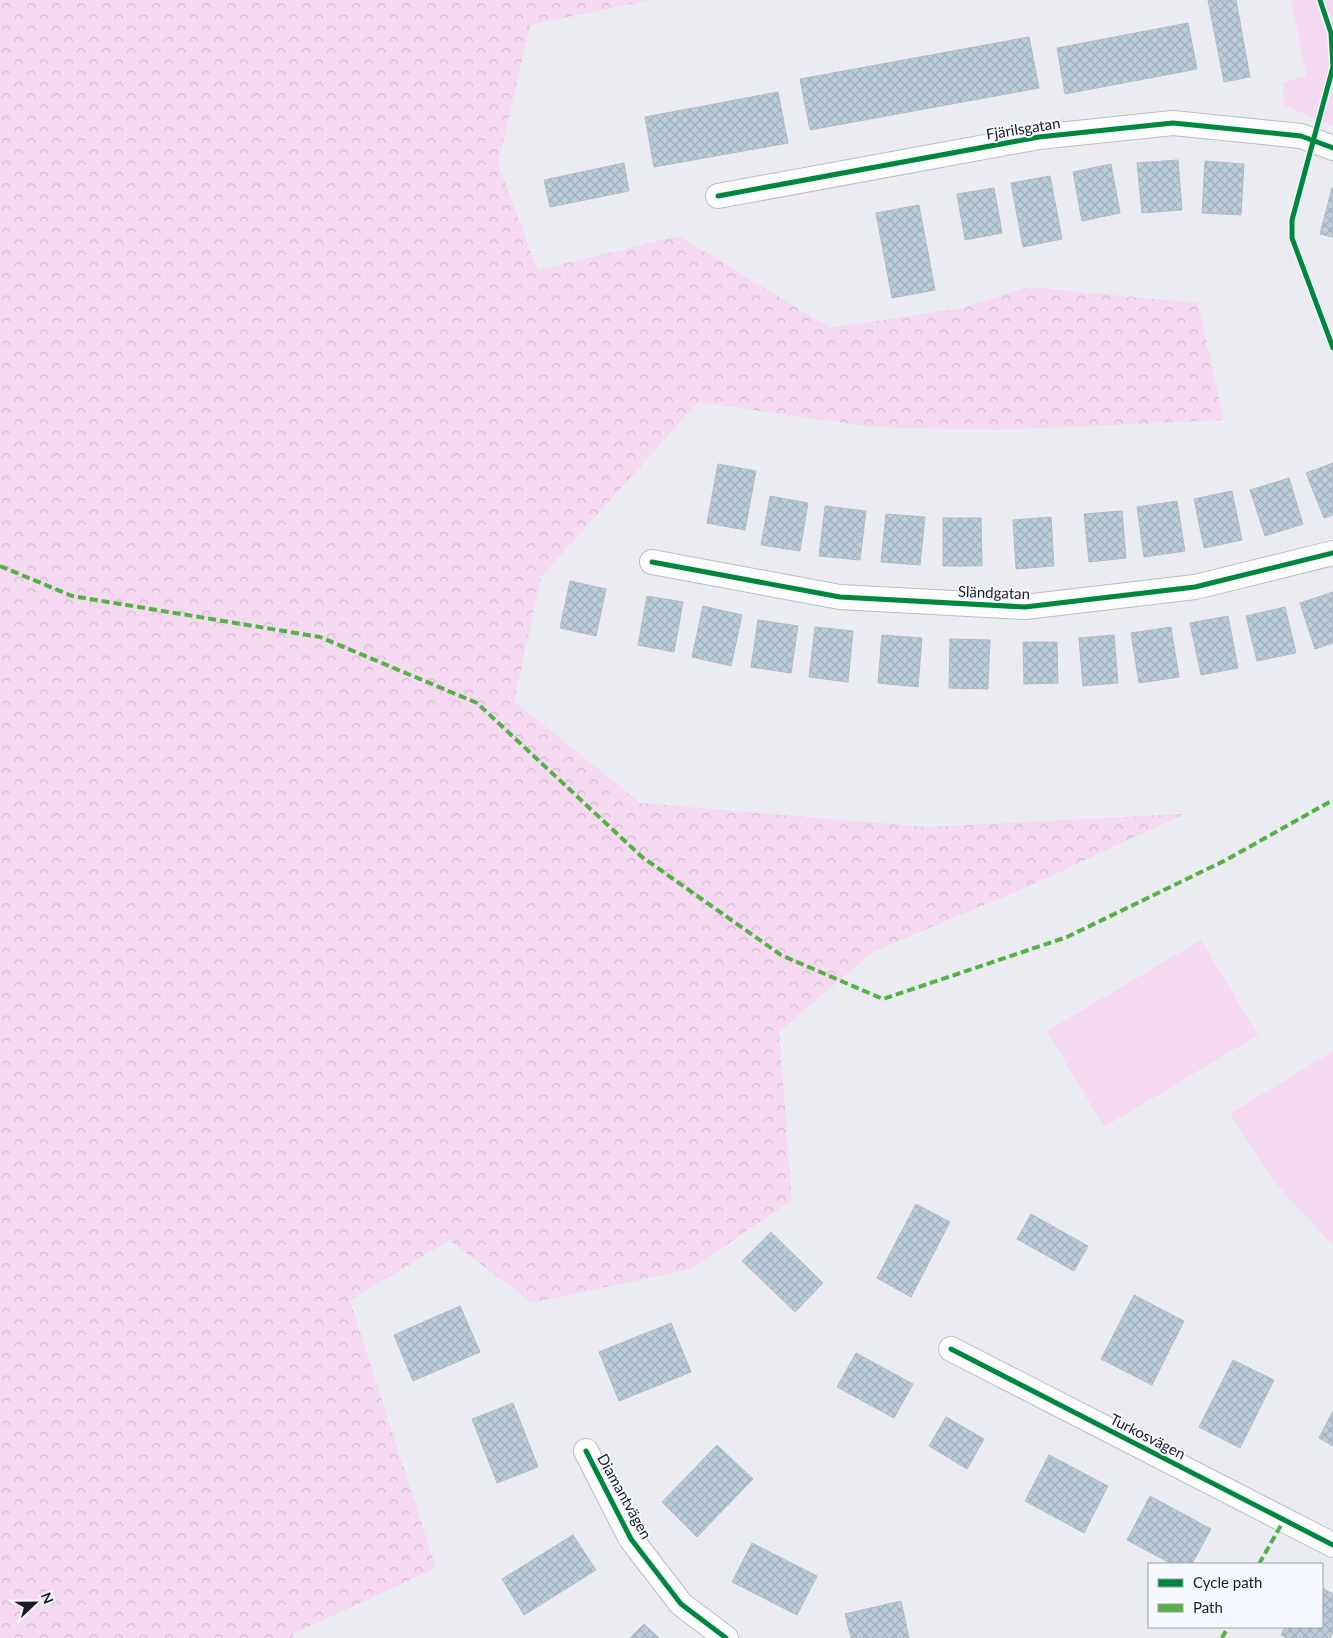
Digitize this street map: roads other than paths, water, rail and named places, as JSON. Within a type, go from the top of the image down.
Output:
[{"type":"street","name":"Fjärilsgatan","points":[[718,196],[1039,137],[1173,124],[1301,136],[1333,148]]},
{"type":"street","name":"Sländgatan","points":[[652,562],[840,597],[1025,607],[1195,587],[1333,554]]},
{"type":"street","name":"Turkosvägen","points":[[951,1349],[1333,1545]]},
{"type":"street","name":"Diamantvägen","points":[[586,1451],[631,1539],[681,1604],[726,1638]]}]
